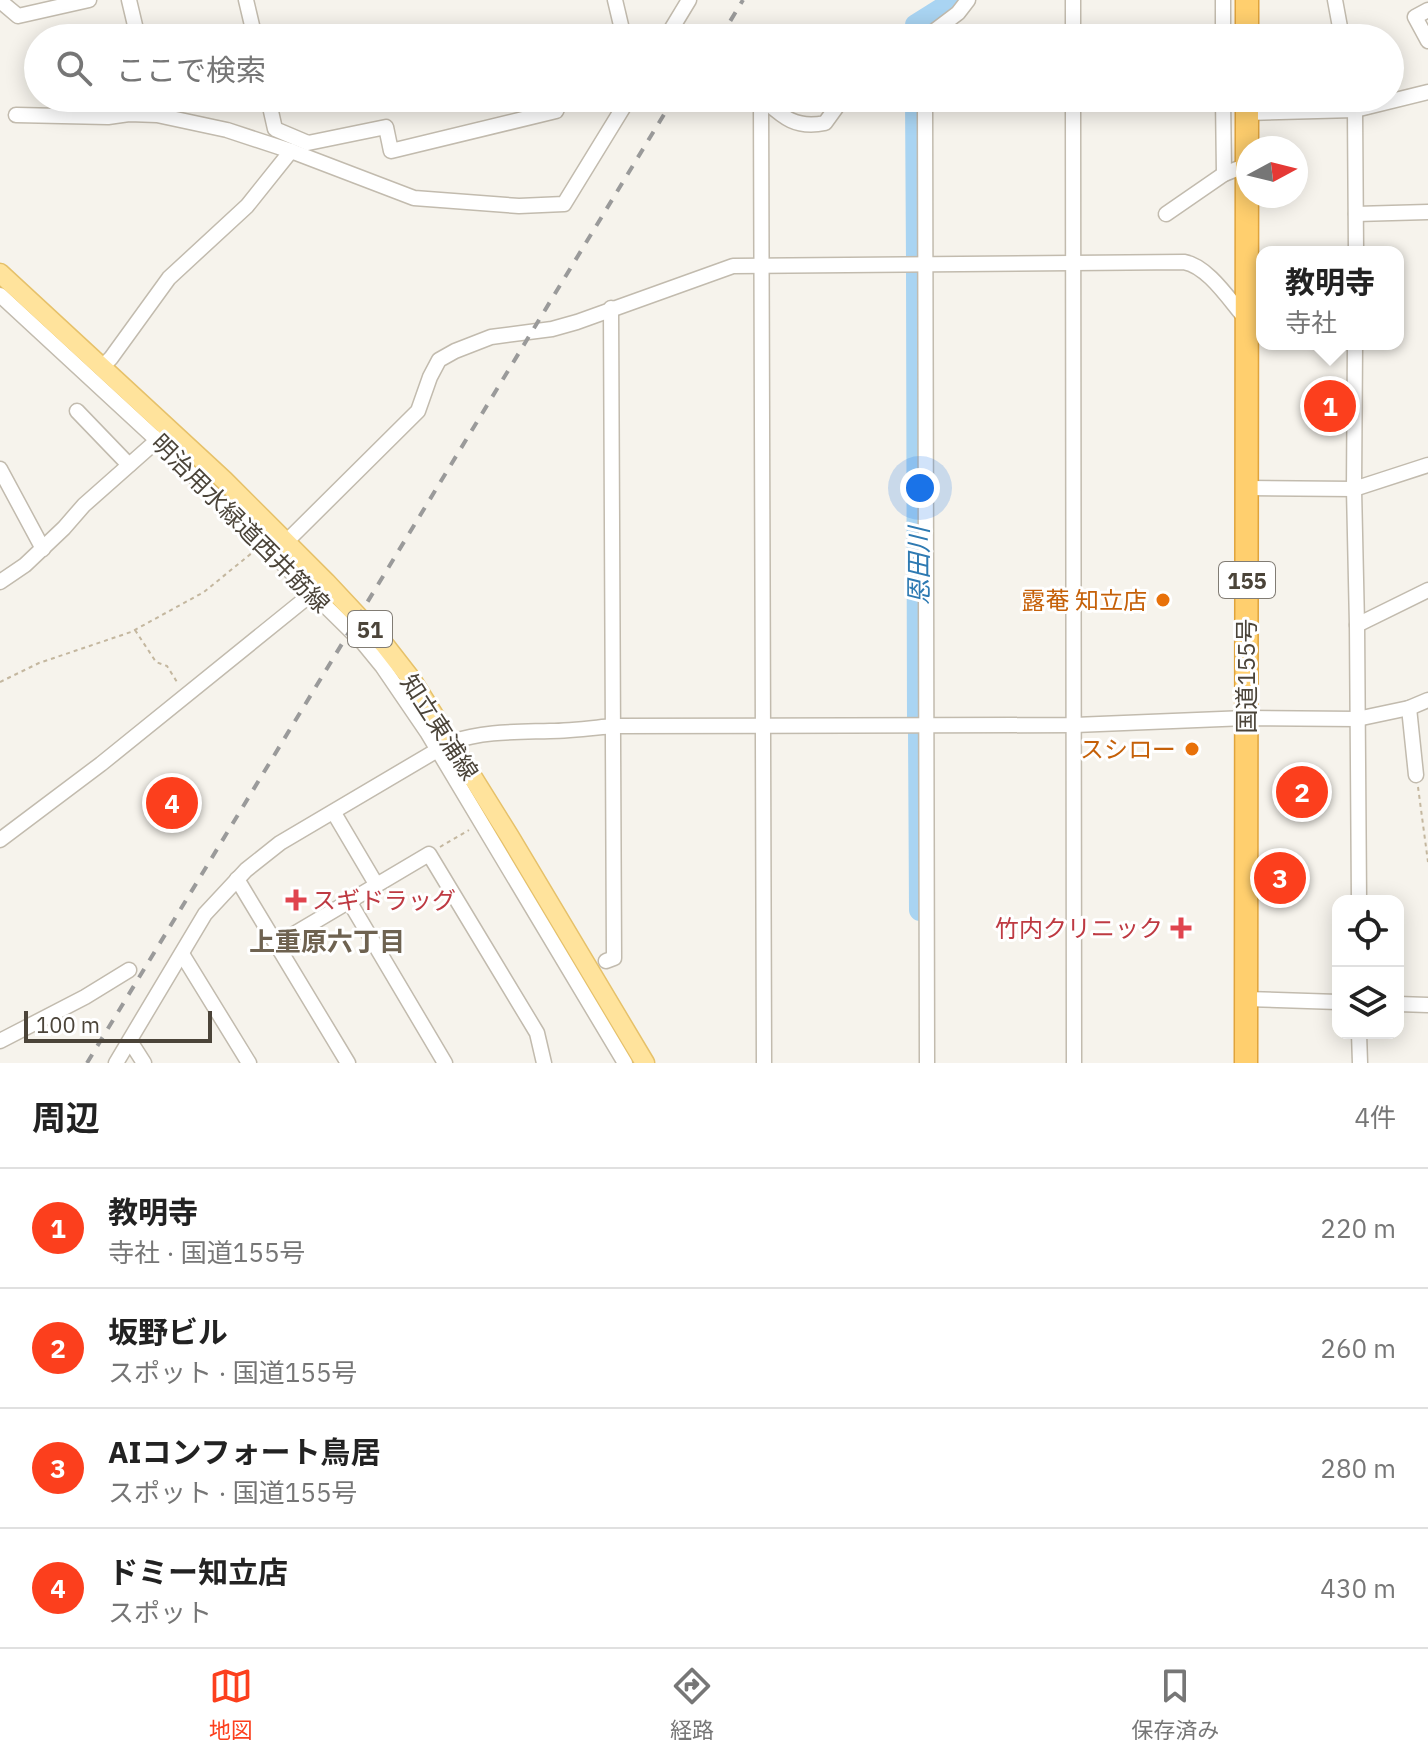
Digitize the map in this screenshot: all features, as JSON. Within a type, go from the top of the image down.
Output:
[{"type":"highway","points":[[1247,0],[1247,24]]},
{"type":"highway","name":"国道155号","points":[[1247,112],[1247,136]]},
{"type":"highway","name":"国道155号","points":[[1246,1063],[1247,208]]},
{"type":"main road","name":"知立東浦線","points":[[0,273],[102,367],[163,435],[224,480],[286,542],[319,587],[384,644],[412,680],[444,746],[510,837],[645,1063]]},
{"type":"street","points":[[0,1],[18,16],[89,0]]},
{"type":"street","points":[[129,0],[135,24]]},
{"type":"street","points":[[246,0],[252,24]]},
{"type":"street","points":[[615,0],[621,24]]},
{"type":"street","points":[[674,24],[689,0]]},
{"type":"street","points":[[943,24],[968,0]]},
{"type":"street","points":[[1073,0],[1073,24]]},
{"type":"street","points":[[1223,0],[1223,24]]},
{"type":"street","points":[[1335,0],[1339,24]]},
{"type":"street","points":[[1425,7],[1415,17],[1428,41]]},
{"type":"street","points":[[1404,96],[1428,92]]},
{"type":"street","points":[[271,112],[275,129],[308,143],[386,127],[391,151],[552,112]]},
{"type":"street","points":[[16,115],[157,115],[227,130],[414,198],[519,206],[564,204],[620,112]]},
{"type":"street","points":[[762,112],[764,1063]]},
{"type":"street","points":[[779,112],[796,123],[809,126],[825,123],[833,112]]},
{"type":"street","points":[[925,112],[927,1063]]},
{"type":"street","points":[[1073,112],[1074,1063]]},
{"type":"street","points":[[1223,112],[1224,174]]},
{"type":"street","points":[[1354,112],[1356,246]]},
{"type":"street","points":[[102,367],[169,278],[247,206],[291,151]]},
{"type":"street","points":[[1166,214],[1224,174],[1236,169]]},
{"type":"street","points":[[1356,214],[1428,212]]},
{"type":"street","points":[[286,542],[418,411],[439,360],[491,337],[552,329],[733,266],[1194,264],[1203,270],[1246,319]]},
{"type":"street","name":"明治用水緑道西井筋線","points":[[0,295],[163,435],[263,544],[319,587]]},
{"type":"street","points":[[606,961],[614,958],[611,308]]},
{"type":"street","points":[[1355,350],[1359,895]]},
{"type":"street","points":[[77,411],[129,465]]},
{"type":"street","points":[[0,582],[43,549],[84,505],[163,435]]},
{"type":"street","points":[[1247,488],[1354,489],[1428,465]]},
{"type":"street","points":[[0,469],[43,549]]},
{"type":"street","points":[[0,840],[101,764],[319,587]]},
{"type":"street","points":[[1357,625],[1428,590]]},
{"type":"street","points":[[116,1063],[205,914],[237,879],[280,843],[444,746],[472,735],[613,726],[1075,725],[1246,718],[1357,719],[1409,708],[1428,700]]},
{"type":"street","points":[[1409,708],[1416,775]]},
{"type":"street","points":[[444,746],[481,823],[625,1063]]},
{"type":"street","points":[[334,813],[376,884]]},
{"type":"street","points":[[277,944],[429,854],[537,1033],[544,1063]]},
{"type":"street","points":[[237,879],[348,1063]]},
{"type":"street","points":[[349,901],[445,1063]]},
{"type":"street","points":[[182,954],[249,1063]]},
{"type":"street","points":[[0,1041],[85,997],[129,970]]},
{"type":"street","points":[[1246,999],[1332,1002]]},
{"type":"street","points":[[1404,1004],[1428,1005]]},
{"type":"street","points":[[1359,1039],[1360,1063]]},
{"type":"street","points":[[130,1041],[144,1063]]},
{"type":"path","points":[[0,682],[39,663],[131,632],[204,592],[263,544]]},
{"type":"path","points":[[135,629],[156,662],[167,666],[182,689]]},
{"type":"path","points":[[1416,775],[1428,862]]},
{"type":"path","points":[[429,854],[481,823]]},
{"type":"waterway","name":"恩田川","points":[[918,24],[951,0]]},
{"type":"waterway","name":"恩田川","points":[[916,112],[917,259]]},
{"type":"waterway","name":"恩田川","points":[[917,270],[918,719]]},
{"type":"waterway","name":"恩田川","points":[[919,731],[920,910]]},
{"type":"railway","points":[[728,24],[743,0]]},
{"type":"railway","points":[[87,1063],[665,112]]},
{"type":"place","name":"教明寺","points":[[1330,406]]},
{"type":"place","name":"露菴 知立店","points":[[1163,600]]},
{"type":"place","name":"スシロー","points":[[1192,749]]},
{"type":"place","name":"坂野ビル","points":[[1302,792]]},
{"type":"place","name":"ドミー知立店","points":[[172,803]]},
{"type":"place","name":"AIコンフォート鳥居","points":[[1280,878]]},
{"type":"place","name":"スギドラッグ","points":[[296,900]]},
{"type":"place","name":"竹内クリニック","points":[[1181,928]]},
{"type":"district","name":"上重原六丁目","points":[[327,941]]}]
